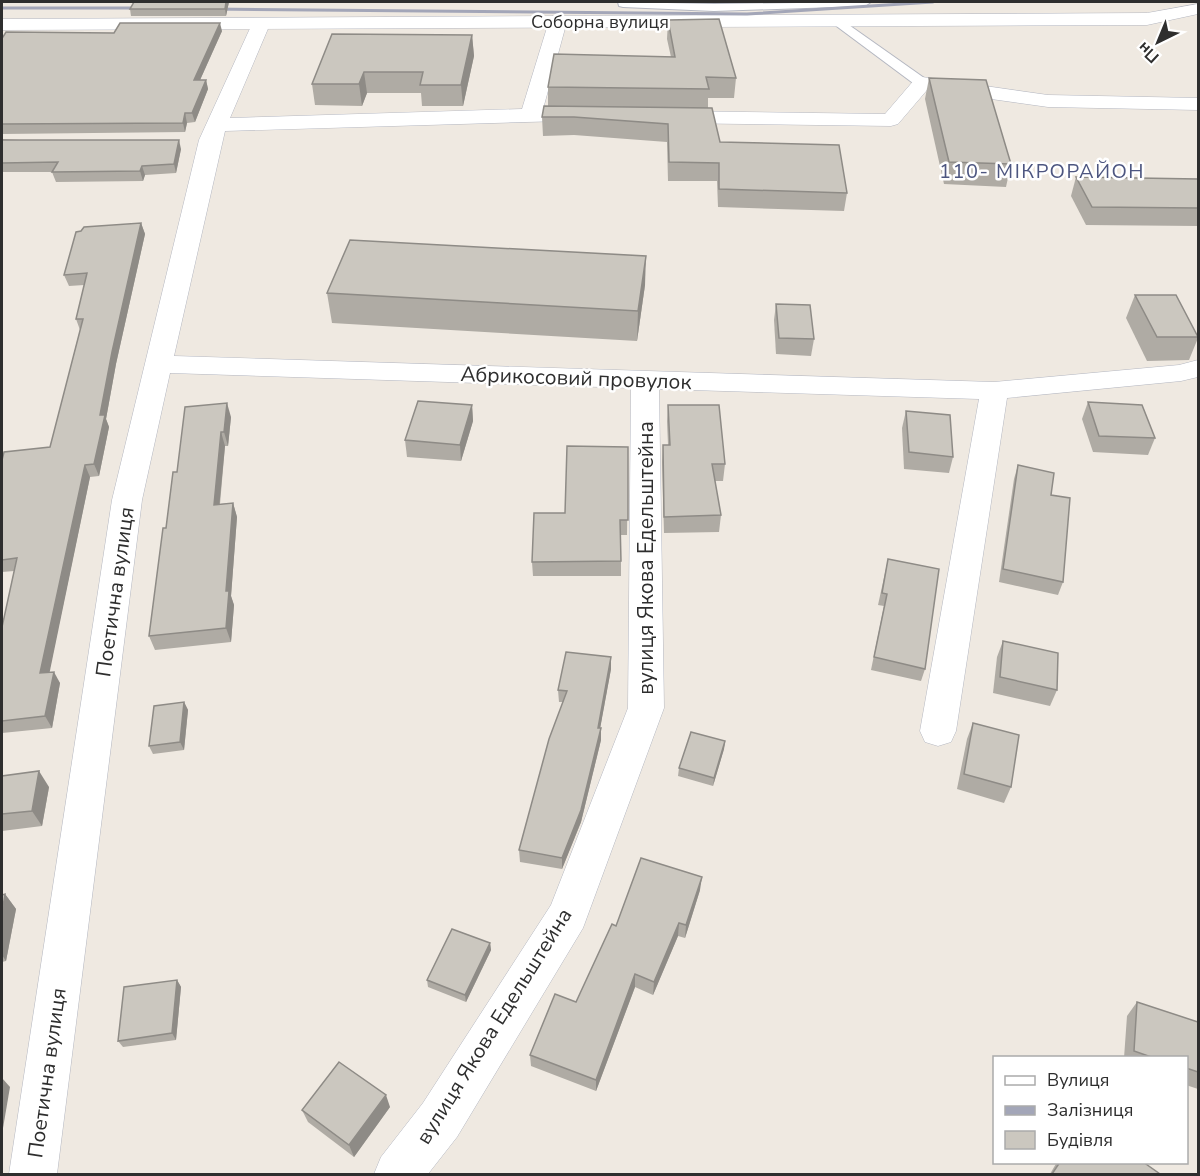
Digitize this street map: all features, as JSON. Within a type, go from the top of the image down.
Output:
[{"type":"street","name":"Соборна вулиця","points":[[2,25],[558,21],[624,9],[838,22],[1147,19],[1198,9]]},
{"type":"street","points":[[531,116],[558,21]]},
{"type":"street","name":"Поетична вулиця","points":[[33,1174],[127,500],[159,364],[205,135],[261,24]]},
{"type":"street","points":[[647,117],[891,120],[922,83],[1048,101],[1198,104]]},
{"type":"street","points":[[205,135],[531,116],[612,116]]},
{"type":"street","name":"Абрикосовий провулок","points":[[159,364],[994,391],[1181,373],[1198,368]]},
{"type":"street","name":"вулиця Якова Едельштейна","points":[[398,1174],[440,1119],[568,915],[646,708],[645,381]]},
{"type":"street","points":[[938,731],[994,391]]},
{"type":"lane","name":"Соборна вулиця","points":[[624,9],[746,9],[864,2]]},
{"type":"lane","points":[[838,22],[922,83]]},
{"type":"building","points":[[134,2],[226,2],[225,9],[130,9]]},
{"type":"building","points":[[719,19],[736,78],[706,77],[709,89],[548,87],[554,54],[675,57],[668,20]]},
{"type":"building","points":[[120,23],[220,23],[194,80],[206,80],[192,113],[185,113],[183,123],[2,124],[2,37],[6,32],[114,33]]},
{"type":"building","points":[[332,34],[472,35],[461,85],[420,85],[423,72],[364,72],[359,84],[312,84]]},
{"type":"building","points":[[929,78],[986,80],[1011,164],[949,162]]},
{"type":"building","points":[[544,106],[712,108],[720,142],[839,145],[847,193],[719,189],[719,163],[669,162],[668,124],[542,117]]},
{"type":"building","points":[[2,139],[179,140],[174,164],[142,166],[140,171],[52,172],[58,162],[2,163]]},
{"type":"building","points":[[1076,177],[1198,179],[1198,208],[1092,207]]},
{"type":"building","points":[[141,223],[100,415],[105,415],[94,464],[85,465],[40,673],[54,672],[45,716],[2,721],[2,627],[17,558],[2,560],[2,460],[4,452],[50,447],[83,319],[76,319],[87,273],[64,275],[76,232],[81,231],[84,227]]},
{"type":"building","points":[[350,240],[646,256],[638,311],[327,293]]},
{"type":"building","points":[[1135,295],[1176,295],[1198,337],[1157,337]]},
{"type":"building","points":[[776,304],[810,305],[814,339],[779,338]]},
{"type":"building","points":[[418,401],[472,405],[460,445],[405,440]]},
{"type":"building","points":[[1088,402],[1142,405],[1155,438],[1099,436]]},
{"type":"building","points":[[227,403],[224,432],[221,432],[214,505],[233,503],[226,591],[229,591],[226,628],[149,636],[163,528],[166,528],[173,472],[177,472],[185,407]]},
{"type":"building","points":[[668,405],[719,405],[725,464],[712,464],[721,515],[664,517],[663,445],[670,445]]},
{"type":"building","points":[[906,411],[950,415],[953,457],[909,452]]},
{"type":"building","points":[[567,446],[628,447],[628,520],[620,520],[621,561],[532,562],[534,513],[565,513]]},
{"type":"building","points":[[1018,465],[1054,473],[1051,495],[1070,498],[1063,582],[1003,569]]},
{"type":"building","points":[[888,559],[939,569],[925,669],[874,657],[887,594],[882,593]]},
{"type":"building","points":[[1003,641],[1058,653],[1057,690],[1000,677]]},
{"type":"building","points":[[566,652],[611,657],[598,728],[601,728],[581,810],[562,858],[519,850],[549,739],[567,691],[558,690]]},
{"type":"building","points":[[184,702],[180,742],[149,746],[154,706]]},
{"type":"building","points":[[973,723],[1019,735],[1011,787],[964,774]]},
{"type":"building","points":[[691,732],[725,741],[714,778],[679,768]]},
{"type":"building","points":[[39,771],[32,811],[2,814],[2,776]]},
{"type":"building","points":[[641,858],[702,877],[686,925],[679,923],[654,982],[635,974],[596,1080],[530,1055],[555,994],[576,1002],[612,924],[616,926]]},
{"type":"building","points":[[5,894],[2,913],[2,895]]},
{"type":"building","points":[[452,929],[490,943],[465,995],[427,980]]},
{"type":"building","points":[[177,980],[172,1033],[118,1041],[124,987]]},
{"type":"building","points":[[1137,1002],[1198,1022],[1198,1072],[1188,1069],[1188,1056],[1148,1056],[1134,1051]]},
{"type":"building","points":[[339,1062],[386,1095],[349,1145],[302,1110]]},
{"type":"building","points":[[1059,1164],[1146,1164],[1160,1174],[1052,1174]]},
{"type":"railway","points":[[211,9],[747,14],[933,2]]},
{"type":"railway","points":[[2,8],[145,8]]},
{"type":"district","name":"110- МІКРОРАЙОН","points":[[1042,171]]}]
